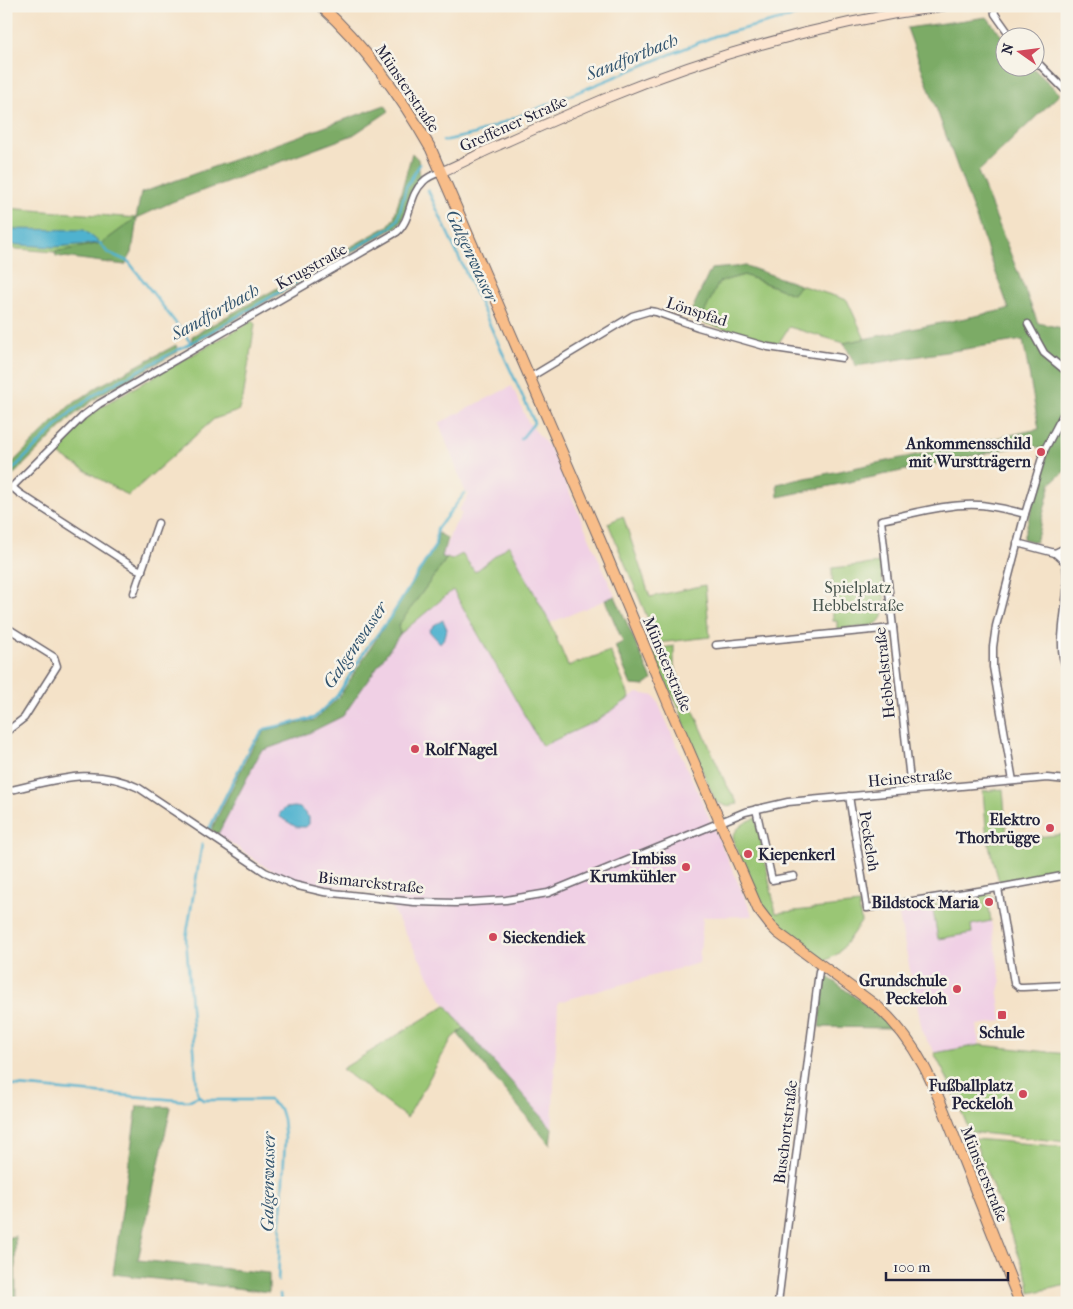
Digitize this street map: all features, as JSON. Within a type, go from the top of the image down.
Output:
[{"type":"main road","name":"Münsterstraße","points":[[322,6],[362,47],[386,78],[416,123],[431,150],[747,886],[763,917],[778,932],[889,1017],[902,1030],[918,1053],[948,1121],[1020,1303]]},
{"type":"main road","name":"Greffener Straße","points":[[441,172],[605,99],[754,45],[832,26],[944,6]]},
{"type":"street","points":[[994,6],[995,14],[1005,28]]},
{"type":"street","points":[[1046,71],[1067,92]]},
{"type":"street","name":"Krugstraße","points":[[6,493],[83,416],[99,404],[397,232],[406,222],[416,190],[423,181],[441,172]]},
{"type":"street","name":"Lönspfad","points":[[529,378],[632,316],[649,311],[768,347],[842,358]]},
{"type":"street","points":[[1028,324],[1044,353],[1067,372]]},
{"type":"street","points":[[1013,781],[993,667],[996,626],[1017,543],[1044,451],[1067,406]]},
{"type":"street","points":[[12,488],[18,494],[142,571]]},
{"type":"street","name":"Hebbelstraße","points":[[911,790],[881,520],[947,507],[979,505],[1025,514]]},
{"type":"street","points":[[134,593],[158,523]]},
{"type":"street","points":[[1017,543],[1055,553],[1066,562],[1067,584]]},
{"type":"street","points":[[1055,553],[1067,547]]},
{"type":"street","points":[[1067,590],[1062,635],[1065,644],[1061,651],[1067,668]]},
{"type":"street","points":[[6,627],[54,657],[57,666],[24,718],[6,732]]},
{"type":"street","points":[[716,645],[893,628]]},
{"type":"street","name":"Bismarckstraße","points":[[6,791],[73,776],[119,779],[139,788],[265,872],[294,885],[324,892],[414,902],[506,900],[548,893],[720,823]]},
{"type":"street","name":"Heinestraße","points":[[720,823],[756,809],[788,802],[1047,778],[1067,780]]},
{"type":"street","name":"Peckeloh","points":[[849,796],[867,908],[998,888],[1067,875]]},
{"type":"street","points":[[756,809],[772,880],[794,876]]},
{"type":"street","points":[[998,888],[1014,983],[1019,987],[1067,985]]},
{"type":"street","name":"Buschortstraße","points":[[778,1303],[818,971],[823,966]]},
{"type":"shaded area","points":[[512,386],[528,422],[550,448],[615,596],[550,623],[509,545],[475,572],[462,554],[451,559],[442,557],[452,530],[462,514],[459,510],[469,495],[465,491],[439,423]]},
{"type":"shaded area","points":[[453,590],[542,746],[596,721],[637,693],[655,696],[753,916],[703,917],[699,963],[558,1002],[552,1128],[464,1028],[441,998],[384,894],[323,886],[295,880],[267,868],[218,834],[261,751],[303,736],[343,716],[400,634]]},
{"type":"shaded area","name":"Grundschule Peckeloh","points":[[988,894],[992,895],[994,901],[988,903],[1001,983],[998,995],[1002,1021],[977,1025],[980,1049],[949,1075],[923,1034],[898,911]]},
{"type":"green space","points":[[987,17],[996,28],[996,78],[1043,78],[1060,94],[978,172],[1038,323],[1062,328],[1067,327],[1067,469],[1051,483],[1036,542],[1023,539],[1049,452],[1030,444],[778,497],[777,484],[1039,429],[1023,340],[856,366],[844,343],[1009,309],[907,28]]},
{"type":"green space","points":[[385,105],[389,111],[353,135],[172,202],[137,218],[132,253],[125,265],[56,256],[55,252],[102,243],[136,218],[141,193]]},
{"type":"green space","points":[[412,153],[418,159],[420,178],[413,188],[404,218],[398,226],[191,345],[192,336],[388,226],[394,218]]},
{"type":"green space","points":[[6,208],[137,218],[102,243],[55,252],[6,248]]},
{"type":"green space","points":[[746,266],[800,285],[793,294],[744,275],[719,282],[700,322],[688,318],[711,269]]},
{"type":"green space","points":[[744,275],[793,294],[800,285],[847,300],[865,339],[844,343],[789,327],[778,344],[700,322],[718,282]]},
{"type":"green space","points":[[252,321],[255,324],[243,398],[238,411],[214,419],[128,496],[53,451],[102,406]]},
{"type":"green space","points":[[176,345],[178,352],[103,393],[74,415],[6,482],[6,469],[68,407],[99,386]]},
{"type":"green space","points":[[623,516],[650,597],[705,585],[710,637],[658,643],[608,523]]},
{"type":"green space","points":[[438,533],[447,538],[442,557],[447,558],[398,626],[400,634],[343,716],[303,736],[261,751],[218,834],[211,830],[252,748],[266,730],[315,720],[339,697],[436,546]]},
{"type":"green space","points":[[509,545],[550,623],[568,666],[610,651],[630,698],[596,721],[542,746],[453,590],[400,634],[397,627],[447,558],[451,560],[462,554],[475,572]]},
{"type":"green space","name":"Spielplatz Hebbelstraße","points":[[880,563],[884,588],[884,607],[879,622],[868,626],[837,629],[837,621],[833,621],[832,568]]},
{"type":"green space","points":[[615,596],[652,680],[644,686],[631,685],[615,646],[623,642],[605,600]]},
{"type":"green space","points":[[674,646],[674,666],[725,782],[738,804],[726,806],[716,802],[688,738],[680,709],[666,684],[652,650]]},
{"type":"green space","points":[[1003,789],[1007,839],[987,840],[983,791]]},
{"type":"green space","points":[[756,818],[776,913],[859,904],[861,922],[839,953],[825,961],[775,924],[764,911],[735,846],[733,836],[742,825]]},
{"type":"green space","points":[[1066,834],[1067,871],[999,881],[988,842]]},
{"type":"green space","points":[[988,894],[992,895],[994,901],[988,902],[991,921],[971,925],[972,933],[938,939],[932,905]]},
{"type":"green space","points":[[825,975],[885,1019],[894,1028],[819,1027]]},
{"type":"green space","points":[[446,1005],[464,1028],[452,1038],[407,1118],[342,1069]]},
{"type":"green space","points":[[464,1028],[552,1128],[550,1145],[458,1034]]},
{"type":"green space","name":"Fußballplatz Peckeloh","points":[[980,1045],[1067,1054],[1067,1142],[970,1132],[949,1082],[934,1053]]},
{"type":"green space","points":[[137,1106],[171,1107],[138,1260],[269,1273],[269,1292],[113,1274]]},
{"type":"green space","points":[[974,1139],[1067,1147],[1067,1285],[1030,1293],[1029,1282]]},
{"type":"green space","points":[[15,1236],[16,1303],[6,1303],[6,1238]]},
{"type":"water","points":[[6,229],[84,230],[100,243],[54,247],[6,244]]},
{"type":"water","points":[[443,620],[447,629],[445,637],[440,643],[429,631],[434,625]]},
{"type":"water","points":[[285,808],[300,808],[309,817],[309,824],[306,827],[296,827],[280,817],[280,813]]},
{"type":"waterway","name":"Sandfortbach","points":[[443,141],[475,134],[715,36],[834,6]]},
{"type":"waterway","name":"Sandfortbach","points":[[6,476],[71,412],[100,391],[191,343],[390,228],[398,219],[406,187],[420,164]]},
{"type":"waterway","name":"Galgenwasser","points":[[428,190],[532,417],[534,423],[521,439]]},
{"type":"waterway","points":[[100,243],[107,252],[129,262],[191,343]]},
{"type":"waterway","name":"Galgenwasser","points":[[209,829],[250,747],[265,729],[314,718],[337,696],[366,649],[392,615],[435,546],[437,529],[465,493]]},
{"type":"waterway","name":"Galgenwasser","points":[[202,844],[186,938],[197,1090],[203,1100],[269,1100],[280,1109],[285,1138],[278,1281]]},
{"type":"waterway","name":"Galgenwasser","points":[[6,1085],[188,1101],[199,1096]]},
{"type":"waterway","name":"Galgenwasser","points":[[280,1294],[281,1303]]},
{"type":"place","name":"Ankommensschild mit Wurstträgern","points":[[1041,452]]},
{"type":"place","name":"Rolf Nagel","points":[[415,749]]},
{"type":"place","name":"Elektro Thorbrügge","points":[[1050,828]]},
{"type":"place","name":"Kiepenkerl","points":[[748,854]]},
{"type":"place","name":"Imbiss Krumkühler","points":[[686,867]]},
{"type":"place","name":"Bildstock Maria","points":[[989,902]]},
{"type":"place","name":"Sieckendiek","points":[[493,937]]},
{"type":"place","name":"Grundschule Peckeloh","points":[[957,989]]},
{"type":"place","name":"Schule","points":[[1002,1015]]},
{"type":"place","name":"Fußballplatz Peckeloh","points":[[1023,1094]]}]
